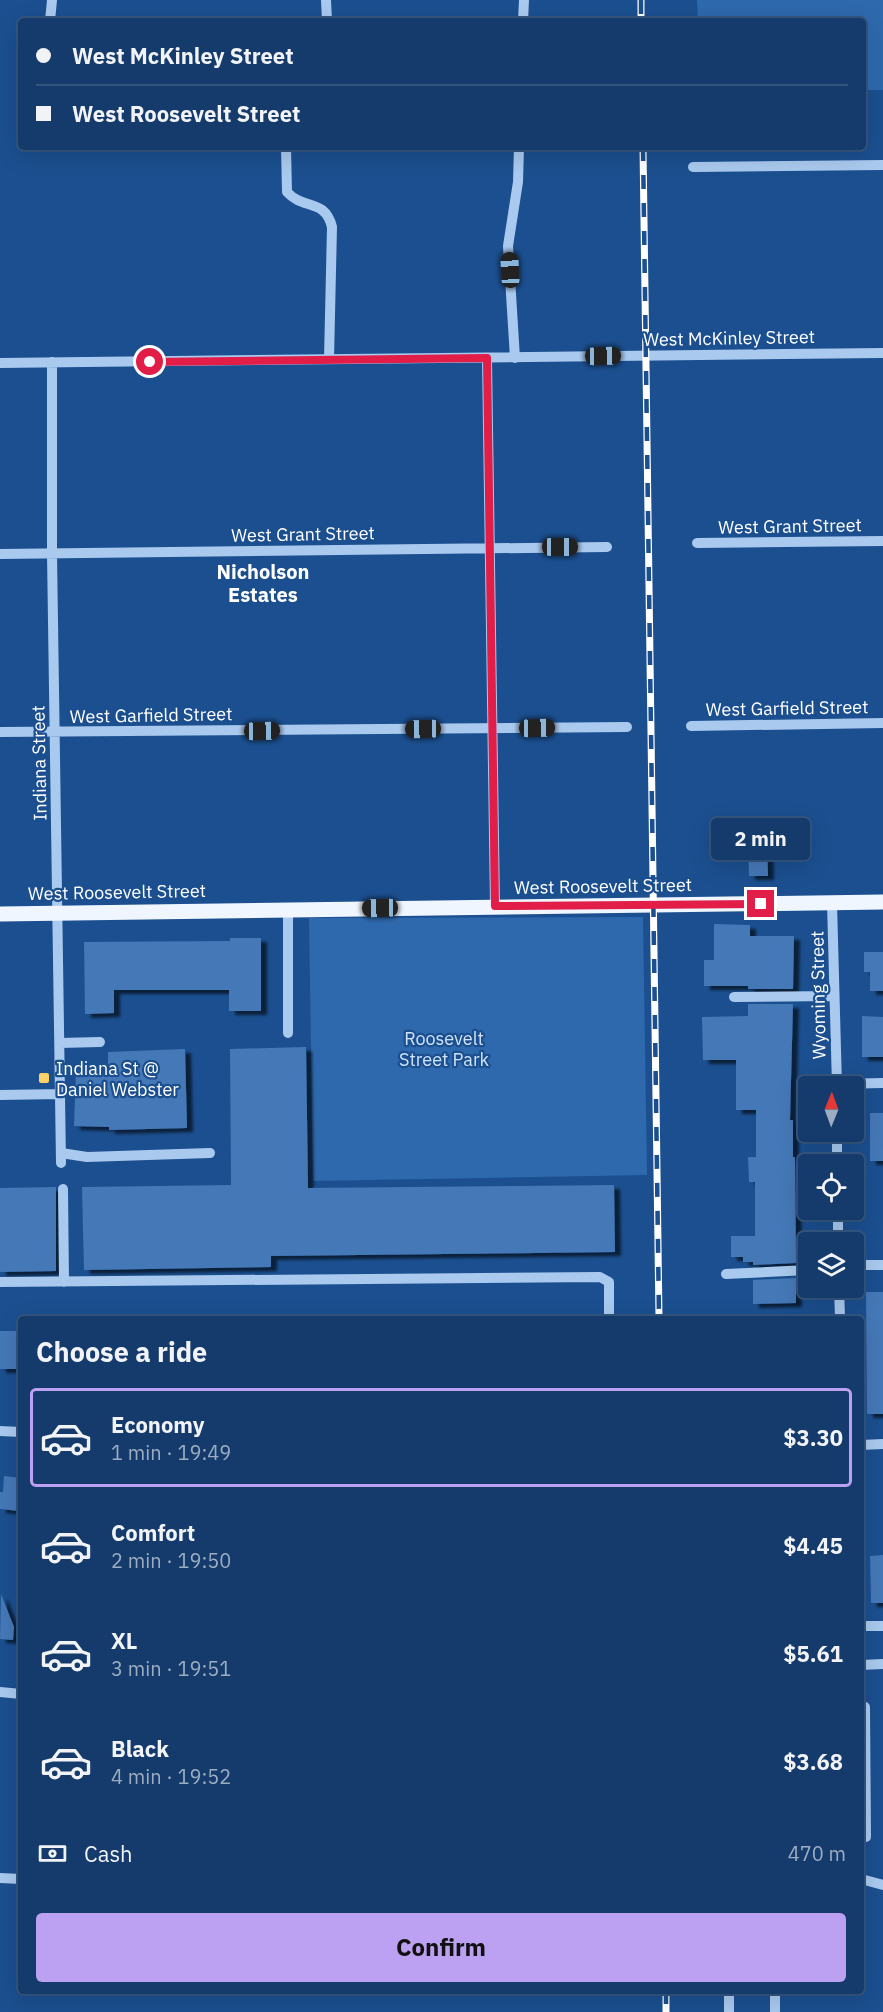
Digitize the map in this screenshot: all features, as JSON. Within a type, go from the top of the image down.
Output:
[{"type":"main road","name":"West Roosevelt Street","points":[[0,914],[883,902]]},
{"type":"street","points":[[50,18],[52,0]]},
{"type":"street","points":[[326,0],[327,18]]},
{"type":"street","points":[[523,18],[524,0]]},
{"type":"street","points":[[286,150],[287,192],[293,199],[323,209],[329,216],[332,227],[329,359]]},
{"type":"street","points":[[514,358],[508,246],[518,182],[519,150]]},
{"type":"street","points":[[693,167],[883,165]]},
{"type":"street","name":"West McKinley Street","points":[[0,363],[883,353]]},
{"type":"street","points":[[487,358],[495,906]]},
{"type":"street","name":"Indiana Street","points":[[52,362],[52,554],[61,1158],[210,1153]]},
{"type":"street","name":"West Grant Street","points":[[697,543],[883,541]]},
{"type":"street","name":"West Grant Street","points":[[0,554],[607,547]]},
{"type":"street","name":"West Garfield Street","points":[[691,726],[883,723]]},
{"type":"street","name":"West Garfield Street","points":[[0,732],[627,727]]},
{"type":"street","name":"Wyoming Street","points":[[832,903],[837,1076]]},
{"type":"street","points":[[288,909],[288,1033]]},
{"type":"street","points":[[734,997],[834,996]]},
{"type":"street","points":[[60,1043],[100,1042]]},
{"type":"street","points":[[864,1084],[883,1083]]},
{"type":"street","points":[[0,1095],[60,1094]]},
{"type":"street","points":[[63,1189],[64,1282]]},
{"type":"street","points":[[864,1265],[883,1265]]},
{"type":"street","points":[[726,1274],[798,1270]]},
{"type":"street","points":[[0,1282],[600,1277],[609,1282],[609,1316]]},
{"type":"street","points":[[839,1298],[840,1316]]},
{"type":"street","points":[[0,1431],[18,1432]]},
{"type":"street","points":[[864,1445],[883,1444]]},
{"type":"street","points":[[864,1626],[883,1626]]},
{"type":"street","points":[[864,1665],[883,1664]]},
{"type":"street","points":[[0,1692],[18,1694]]},
{"type":"street","points":[[864,1707],[867,1837],[864,1837]]},
{"type":"street","points":[[0,1878],[18,1880]]},
{"type":"street","points":[[864,1880],[883,1886]]},
{"type":"street","points":[[729,1994],[729,2012]]},
{"type":"street","points":[[775,1994],[775,2012]]},
{"type":"green space","points":[[697,0],[883,0],[883,90],[866,90],[866,18],[698,18]]},
{"type":"green space","name":"Roosevelt Street Park","points":[[643,917],[647,1175],[313,1181],[309,918]]},
{"type":"building","points":[[748,839],[767,839],[768,876],[749,876]]},
{"type":"building","points":[[714,924],[750,925],[750,936],[794,936],[793,989],[704,986],[704,960],[714,960]]},
{"type":"building","points":[[230,938],[261,938],[261,1011],[229,1011],[229,990],[114,990],[114,1013],[85,1014],[84,942],[230,941]]},
{"type":"building","points":[[864,952],[883,952],[883,991],[870,991],[870,972],[864,972]]},
{"type":"building","points":[[748,1004],[793,1004],[790,1120],[793,1120],[793,1157],[795,1157],[796,1263],[753,1265],[753,1262],[743,1262],[743,1257],[731,1257],[731,1236],[755,1236],[755,1182],[749,1182],[748,1157],[756,1157],[756,1110],[736,1110],[736,1060],[703,1060],[702,1017],[748,1016]]},
{"type":"building","points":[[862,1016],[883,1017],[883,1057],[862,1057]]},
{"type":"building","points":[[306,1047],[308,1188],[614,1185],[615,1252],[271,1256],[271,1267],[84,1270],[82,1187],[231,1185],[230,1049]]},
{"type":"building","points":[[185,1049],[187,1128],[109,1130],[109,1127],[74,1126],[76,1070],[108,1070],[108,1052]]},
{"type":"building","points":[[870,1113],[883,1113],[883,1161],[870,1161]]},
{"type":"building","points":[[56,1187],[56,1271],[0,1272],[0,1188]]},
{"type":"building","points":[[796,1278],[796,1303],[753,1304],[753,1280]]},
{"type":"building","points":[[866,1292],[883,1292],[883,1414],[867,1414]]},
{"type":"building","points":[[0,1331],[16,1331],[18,1369],[0,1369]]},
{"type":"building","points":[[4,1476],[18,1478],[18,1511],[0,1509],[0,1492],[3,1492]]},
{"type":"building","points":[[883,1555],[883,1603],[871,1603],[870,1556]]},
{"type":"building","points":[[1,1594],[14,1627],[13,1640],[0,1639]]},
{"type":"railway","points":[[641,0],[641,18]]},
{"type":"railway","points":[[643,150],[659,1316]]},
{"type":"railway","points":[[666,1994],[666,2012]]},
{"type":"place","name":"Indiana St @ Daniel Webster","points":[[44,1078]]},
{"type":"district","name":"Nicholson Estates","points":[[263,582]]},
{"type":"route","points":[[150,362],[487,358],[495,906],[761,904]]}]
